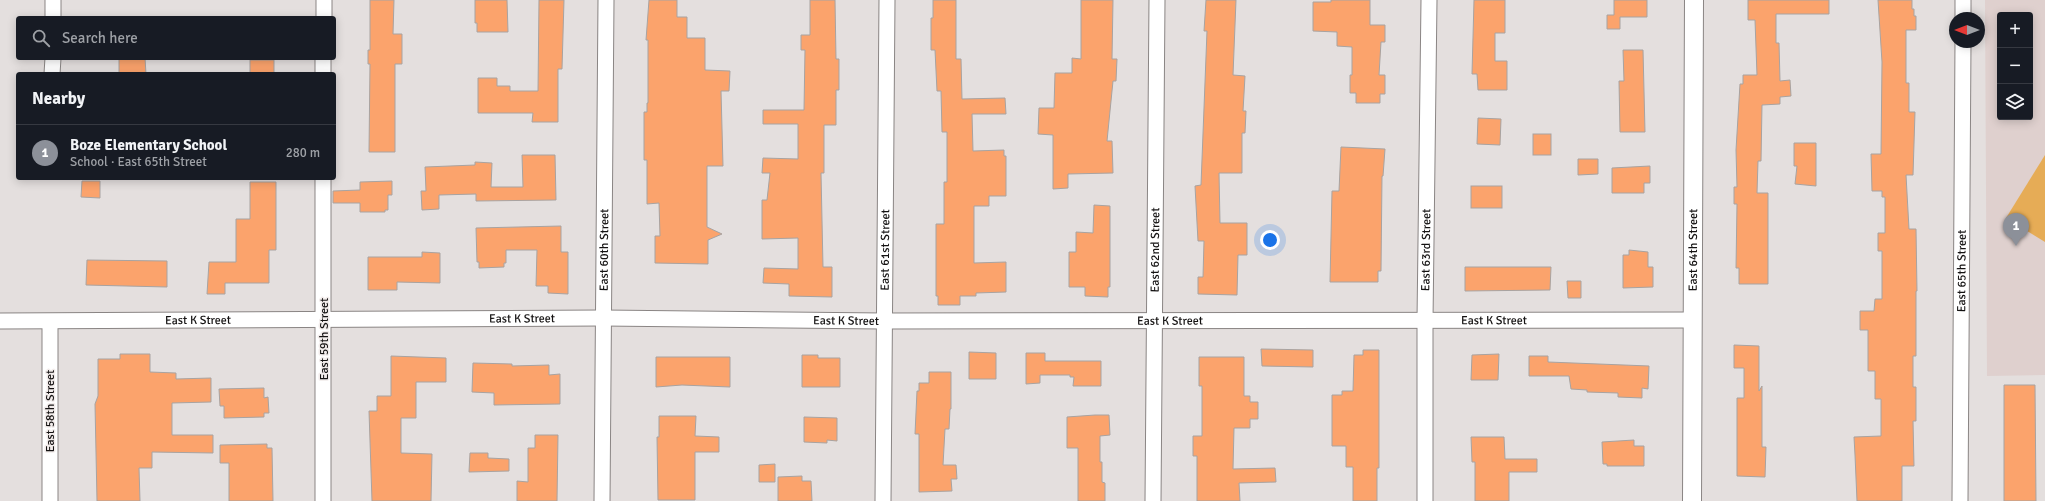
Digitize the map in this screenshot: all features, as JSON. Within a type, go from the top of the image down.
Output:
[{"type":"street","points":[[53,0],[53,16]]},
{"type":"street","points":[[324,0],[324,16]]},
{"type":"street","name":"East 60th Street","points":[[602,501],[606,0]]},
{"type":"street","name":"East 61st Street","points":[[883,501],[887,0]]},
{"type":"street","name":"East 62nd Street","points":[[1154,501],[1157,0]]},
{"type":"street","name":"East 63rd Street","points":[[1425,501],[1425,321],[1429,0]]},
{"type":"street","name":"East 64th Street","points":[[1692,501],[1694,0]]},
{"type":"street","points":[[1963,0],[1963,12]]},
{"type":"street","name":"East 65th Street","points":[[1960,501],[1963,48]]},
{"type":"street","points":[[52,72],[53,60]]},
{"type":"street","points":[[323,60],[323,72]]},
{"type":"street","name":"East 59th Street","points":[[323,180],[323,501]]},
{"type":"street","name":"East K Street","points":[[0,321],[50,322],[603,318],[884,321],[1693,320]]},
{"type":"street","name":"East 58th Street","points":[[50,322],[50,501]]},
{"type":"shaded area","points":[[1985,0],[2045,0],[2045,375],[1987,376]]},
{"type":"shaded area","points":[[2045,155],[2045,242],[2006,218]]},
{"type":"building","points":[[370,0],[394,0],[393,34],[402,34],[402,64],[395,64],[395,152],[369,152],[370,64],[368,64],[368,50],[370,50]]},
{"type":"building","points":[[475,0],[507,0],[508,32],[477,32],[477,23],[475,23]]},
{"type":"building","points":[[539,0],[564,0],[562,69],[558,69],[558,122],[532,122],[533,113],[478,113],[478,78],[497,78],[497,86],[510,86],[510,91],[538,91]]},
{"type":"building","points":[[649,0],[677,0],[677,17],[687,17],[687,38],[705,38],[705,70],[730,71],[729,91],[721,91],[723,166],[707,166],[707,227],[722,234],[708,240],[708,264],[655,263],[655,236],[660,236],[659,203],[647,204],[647,160],[644,160],[644,112],[647,112],[648,103],[648,40],[646,40]]},
{"type":"building","points":[[810,0],[835,0],[836,59],[839,59],[839,90],[836,90],[836,125],[824,125],[824,173],[821,173],[823,267],[832,267],[832,297],[789,296],[789,284],[763,283],[764,268],[798,269],[798,238],[762,239],[762,200],[767,200],[770,173],[762,173],[763,158],[798,159],[798,124],[763,124],[763,110],[804,110],[805,50],[801,50],[801,35],[810,35]]},
{"type":"building","points":[[933,0],[956,0],[956,59],[961,59],[962,99],[1005,98],[1006,114],[972,114],[973,151],[1004,150],[1004,156],[1006,156],[1006,196],[989,196],[989,206],[974,206],[974,263],[1006,262],[1006,292],[976,293],[976,296],[960,296],[960,305],[938,305],[938,296],[936,296],[936,224],[944,224],[944,182],[947,182],[947,132],[942,132],[941,91],[937,91],[935,50],[931,50],[931,18],[933,18]]},
{"type":"building","points":[[1081,0],[1113,0],[1112,59],[1117,59],[1116,81],[1113,81],[1107,141],[1112,141],[1113,173],[1068,174],[1068,188],[1053,189],[1053,135],[1038,134],[1039,108],[1054,108],[1055,73],[1072,73],[1072,58],[1081,59]]},
{"type":"building","points":[[1206,0],[1236,0],[1233,75],[1245,76],[1243,111],[1246,111],[1245,133],[1242,133],[1242,173],[1219,173],[1220,223],[1247,223],[1247,255],[1238,255],[1237,295],[1198,294],[1198,277],[1203,277],[1204,241],[1198,241],[1195,186],[1201,185],[1207,31],[1204,31]]},
{"type":"building","points":[[1331,0],[1370,0],[1370,25],[1385,25],[1385,42],[1381,42],[1379,75],[1385,75],[1385,94],[1380,94],[1380,103],[1356,103],[1356,93],[1350,93],[1350,75],[1352,75],[1352,47],[1337,46],[1337,32],[1313,31],[1313,2],[1331,2]]},
{"type":"building","points":[[1474,0],[1505,0],[1505,33],[1495,33],[1495,61],[1507,61],[1507,90],[1478,90],[1477,74],[1472,74]]},
{"type":"building","points":[[1614,0],[1647,0],[1647,17],[1620,17],[1620,29],[1607,29],[1607,15],[1614,15]]},
{"type":"building","points":[[1748,0],[1829,0],[1829,14],[1776,14],[1776,43],[1779,43],[1780,81],[1790,80],[1791,96],[1780,97],[1780,104],[1762,105],[1761,161],[1758,161],[1757,193],[1768,193],[1768,284],[1739,284],[1739,268],[1736,268],[1737,204],[1734,204],[1734,187],[1737,187],[1736,150],[1740,84],[1743,84],[1743,75],[1757,75],[1755,20],[1748,20]]},
{"type":"building","points":[[1878,0],[1912,0],[1912,9],[1914,9],[1914,16],[1916,16],[1916,30],[1906,30],[1906,83],[1909,83],[1909,112],[1915,112],[1913,175],[1906,175],[1909,229],[1916,229],[1916,356],[1913,356],[1913,387],[1916,387],[1916,421],[1913,421],[1914,466],[1902,466],[1902,501],[1857,501],[1854,437],[1881,436],[1881,399],[1875,399],[1875,371],[1868,371],[1868,330],[1860,330],[1860,311],[1874,311],[1875,299],[1882,299],[1882,251],[1878,251],[1878,233],[1885,233],[1885,197],[1882,197],[1882,191],[1872,191],[1871,154],[1881,154],[1882,62]]},
{"type":"building","points":[[1623,50],[1643,50],[1645,132],[1620,132],[1619,81],[1624,81]]},
{"type":"building","points":[[119,60],[145,60],[146,72],[119,72]]},
{"type":"building","points":[[250,60],[274,60],[274,72],[250,72]]},
{"type":"building","points":[[1478,118],[1501,119],[1500,145],[1477,144]]},
{"type":"building","points":[[1533,134],[1551,134],[1551,155],[1533,155]]},
{"type":"building","points":[[1794,143],[1816,143],[1816,186],[1795,184],[1797,166],[1794,166]]},
{"type":"building","points":[[1341,147],[1385,149],[1382,176],[1381,271],[1378,271],[1378,282],[1330,282],[1332,191],[1339,191]]},
{"type":"building","points":[[522,155],[555,155],[556,200],[476,201],[476,194],[439,195],[439,209],[422,210],[421,191],[426,191],[425,167],[475,165],[475,162],[492,163],[491,187],[523,187]]},
{"type":"building","points":[[1578,159],[1598,159],[1598,174],[1578,175]]},
{"type":"building","points":[[1650,166],[1650,183],[1644,183],[1644,193],[1612,193],[1612,168]]},
{"type":"building","points":[[82,181],[100,181],[100,198],[81,197]]},
{"type":"building","points":[[392,181],[392,195],[388,195],[388,210],[385,210],[385,212],[360,212],[360,203],[333,203],[333,191],[360,190],[360,182]]},
{"type":"building","points":[[250,182],[276,182],[276,250],[269,250],[269,283],[225,283],[225,294],[207,294],[209,262],[236,262],[236,219],[250,219]]},
{"type":"building","points":[[1471,186],[1502,186],[1502,208],[1471,208]]},
{"type":"building","points":[[1094,205],[1110,206],[1110,287],[1108,287],[1108,297],[1085,296],[1085,287],[1069,287],[1069,252],[1076,252],[1076,232],[1093,233]]},
{"type":"building","points":[[561,226],[561,252],[568,252],[568,294],[548,293],[548,286],[536,286],[537,250],[506,250],[506,263],[504,263],[504,267],[479,268],[479,262],[477,262],[476,228]]},
{"type":"building","points":[[1629,250],[1648,252],[1648,267],[1653,267],[1653,287],[1623,288],[1623,255],[1629,255]]},
{"type":"building","points":[[422,252],[440,253],[440,283],[397,282],[397,290],[368,290],[368,257],[422,257]]},
{"type":"building","points":[[87,260],[167,261],[167,287],[86,285]]},
{"type":"building","points":[[1465,267],[1551,267],[1550,290],[1465,291]]},
{"type":"building","points":[[1567,281],[1581,281],[1581,298],[1568,298]]},
{"type":"building","points":[[1734,345],[1759,346],[1759,391],[1762,386],[1762,447],[1766,447],[1765,477],[1737,476],[1737,398],[1744,398],[1744,368],[1734,368]]},
{"type":"building","points":[[1261,349],[1313,350],[1313,367],[1262,366]]},
{"type":"building","points":[[1363,350],[1379,350],[1379,468],[1377,468],[1377,501],[1353,501],[1353,467],[1346,467],[1346,446],[1332,446],[1332,395],[1342,395],[1342,391],[1353,391],[1354,355],[1363,355]]},
{"type":"building","points":[[969,352],[996,353],[996,379],[969,379]]},
{"type":"building","points":[[1026,353],[1045,353],[1045,361],[1101,361],[1101,386],[1073,386],[1074,377],[1070,377],[1070,375],[1040,375],[1040,383],[1026,384]]},
{"type":"building","points":[[120,354],[150,354],[150,372],[176,373],[176,379],[211,378],[211,402],[172,403],[172,435],[213,435],[213,453],[152,452],[152,468],[139,468],[140,501],[97,501],[95,404],[98,396],[98,359],[120,359]]},
{"type":"building","points":[[1499,354],[1498,380],[1471,380],[1472,355]]},
{"type":"building","points":[[802,355],[818,355],[818,358],[840,358],[840,387],[802,387]]},
{"type":"building","points":[[391,356],[446,358],[446,382],[416,382],[416,418],[401,418],[401,453],[432,454],[431,501],[372,501],[369,411],[377,411],[377,396],[391,396]]},
{"type":"building","points":[[1529,356],[1548,356],[1548,362],[1649,366],[1648,389],[1642,388],[1642,398],[1618,397],[1618,393],[1587,392],[1587,390],[1571,389],[1569,376],[1529,376]]},
{"type":"building","points":[[656,357],[730,357],[730,387],[682,385],[656,387]]},
{"type":"building","points":[[1199,357],[1244,357],[1244,396],[1250,396],[1250,402],[1258,402],[1258,419],[1250,419],[1250,428],[1234,428],[1233,469],[1275,468],[1276,482],[1239,483],[1240,501],[1197,501],[1197,456],[1193,456],[1193,436],[1202,436],[1202,386],[1199,386]]},
{"type":"building","points":[[473,363],[512,364],[512,366],[549,365],[549,375],[560,374],[560,404],[494,405],[494,393],[472,392]]},
{"type":"building","points":[[929,372],[951,372],[951,409],[949,429],[945,429],[943,465],[956,465],[957,479],[951,479],[952,491],[919,492],[919,434],[915,434],[917,391],[919,391],[919,383],[929,383]]},
{"type":"building","points":[[2004,385],[2035,385],[2036,501],[2004,501]]},
{"type":"building","points":[[264,388],[264,398],[268,397],[269,413],[264,413],[264,417],[224,418],[224,406],[220,406],[219,389]]},
{"type":"building","points":[[1109,415],[1110,435],[1100,436],[1100,462],[1102,462],[1102,482],[1105,483],[1105,501],[1078,501],[1078,448],[1067,448],[1067,417]]},
{"type":"building","points":[[659,416],[696,416],[695,436],[719,437],[719,452],[695,452],[695,500],[658,500],[657,437],[659,437]]},
{"type":"building","points":[[804,417],[837,418],[837,441],[827,440],[827,443],[804,442]]},
{"type":"building","points":[[535,435],[558,435],[557,501],[517,501],[517,481],[528,482],[528,448],[535,448]]},
{"type":"building","points":[[1471,437],[1504,437],[1505,459],[1537,459],[1537,472],[1509,472],[1509,501],[1475,501],[1475,462],[1472,462]]},
{"type":"building","points":[[1634,440],[1634,446],[1644,446],[1644,466],[1607,466],[1607,464],[1603,464],[1602,442]]},
{"type":"building","points":[[267,444],[267,448],[272,448],[273,501],[229,501],[229,463],[220,463],[220,445]]},
{"type":"building","points":[[470,453],[488,453],[488,458],[509,459],[509,471],[469,472]]},
{"type":"building","points":[[775,464],[775,482],[759,482],[759,465]]},
{"type":"building","points":[[802,476],[802,481],[811,481],[812,501],[778,501],[778,477]]},
{"type":"place","name":"Boze Elementary School","points":[[2016,246]]}]
